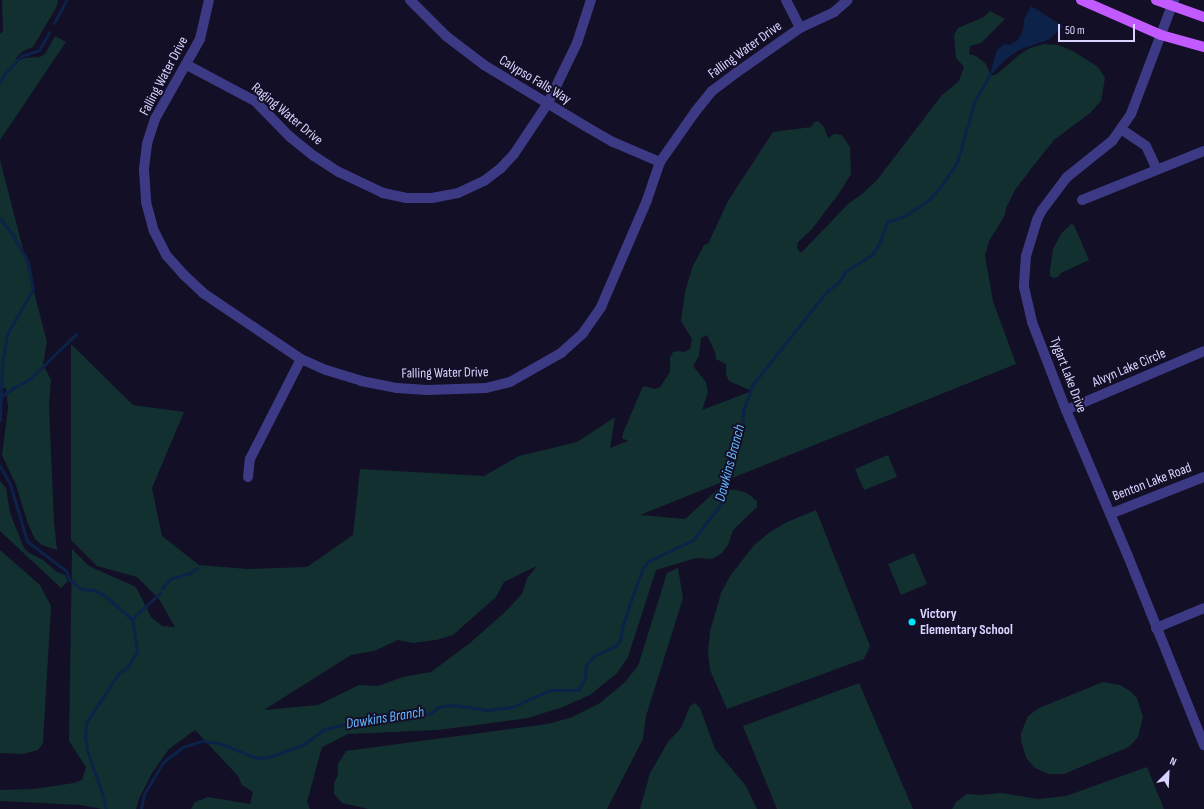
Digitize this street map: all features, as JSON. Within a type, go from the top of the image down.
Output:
[{"type":"main road","points":[[1081,0],[1160,35],[1204,47]]},
{"type":"main road","points":[[1156,0],[1173,3],[1204,17]]},
{"type":"street","name":"Falling Water Drive","points":[[209,0],[200,39],[187,65],[155,118],[147,144],[144,170],[146,195],[154,231],[167,256],[203,293],[301,359],[326,370],[361,381],[396,388],[427,390],[486,388],[510,382],[561,353],[583,333],[601,307],[647,200],[660,162],[695,112],[712,92],[800,28],[834,12],[848,0]]},
{"type":"street","name":"Calypso Falls Way","points":[[410,0],[446,36],[478,60],[613,142],[660,162]]},
{"type":"street","name":"Raging Water Drive","points":[[187,65],[255,101],[289,136],[314,156],[339,172],[383,193],[406,198],[432,198],[458,193],[484,181],[501,168],[514,154],[548,103],[577,43],[591,0]]},
{"type":"street","points":[[786,0],[800,28]]},
{"type":"street","name":"Tygart Lake Drive","points":[[1173,3],[1131,114],[1121,129],[1104,148],[1067,177],[1050,198],[1037,220],[1026,256],[1024,287],[1028,307],[1066,410],[1203,738]]},
{"type":"street","points":[[1121,129],[1146,146],[1157,170]]},
{"type":"street","points":[[1082,200],[1204,151]]},
{"type":"street","name":"Alvyn Lake Circle","points":[[1066,410],[1204,351]]},
{"type":"street","points":[[248,477],[250,459],[301,359]]},
{"type":"street","name":"Benton Lake Road","points":[[1110,514],[1204,477]]},
{"type":"street","points":[[1156,628],[1204,608]]},
{"type":"green space","points":[[2,0],[58,0],[57,6],[33,47],[23,51],[16,58],[19,61],[24,58],[40,57],[45,54],[55,36],[66,42],[0,140],[0,34],[3,31]]},
{"type":"green space","points":[[990,11],[1005,19],[981,43],[970,46],[969,54],[976,56],[986,64],[991,76],[997,74],[1019,55],[1030,48],[1044,44],[1058,45],[1073,51],[1098,67],[1105,78],[1101,101],[1090,113],[1054,140],[1034,165],[1015,190],[1006,208],[1005,215],[989,241],[985,256],[993,301],[1016,364],[640,515],[685,519],[718,489],[736,490],[747,493],[757,501],[757,507],[733,530],[728,545],[721,554],[712,559],[696,558],[656,570],[628,657],[617,673],[590,695],[563,707],[528,718],[438,730],[348,734],[322,747],[307,802],[310,809],[191,809],[195,802],[208,797],[250,804],[253,792],[242,785],[238,776],[195,730],[169,749],[152,773],[139,799],[136,809],[102,809],[81,805],[0,801],[0,790],[34,789],[74,783],[82,780],[86,767],[69,741],[72,549],[89,566],[136,587],[151,617],[162,626],[175,627],[159,599],[137,577],[97,566],[71,540],[71,344],[133,405],[184,412],[152,488],[162,536],[199,565],[247,569],[307,567],[353,535],[360,469],[484,476],[519,456],[577,442],[615,417],[610,448],[628,441],[622,438],[623,433],[643,386],[655,389],[660,387],[670,372],[670,358],[673,352],[684,352],[690,349],[692,339],[681,321],[685,292],[692,268],[704,245],[708,244],[728,201],[773,132],[811,127],[814,122],[818,121],[824,127],[828,138],[834,134],[842,135],[850,147],[851,174],[840,192],[812,229],[798,242],[797,248],[801,253],[849,203],[862,194],[877,180],[942,95],[959,81],[964,67],[956,58],[954,35],[958,28],[984,17]],"holes":[[[707,335],[715,352],[716,359],[726,364],[726,374],[729,381],[752,391],[702,410],[708,392],[706,382],[693,366],[699,356],[701,338]],[[537,566],[527,578],[522,594],[505,612],[470,643],[431,672],[403,677],[378,686],[359,685],[318,705],[264,710],[351,655],[374,651],[398,640],[413,643],[436,640],[453,635],[496,597],[504,582]]]},
{"type":"green space","points":[[0,160],[47,342],[43,364],[51,380],[49,406],[54,522],[57,550],[42,545],[35,539],[28,524],[16,485],[2,455],[8,408],[6,388],[0,387]]},
{"type":"green space","points":[[1071,224],[1074,225],[1089,260],[1061,273],[1058,277],[1053,278],[1050,276],[1050,271],[1053,249],[1061,234]]},
{"type":"green space","points":[[888,455],[897,477],[864,490],[855,469]]},
{"type":"green space","points":[[0,481],[6,488],[10,513],[24,548],[29,553],[43,560],[57,572],[65,575],[68,581],[61,588],[0,531]]},
{"type":"green space","points":[[816,510],[870,646],[864,659],[727,709],[710,670],[708,652],[710,631],[721,593],[730,576],[754,545],[770,532],[787,522]]},
{"type":"green space","points":[[0,550],[40,585],[51,606],[43,743],[38,750],[23,754],[0,753]]},
{"type":"green space","points":[[914,553],[927,584],[901,595],[888,564]]},
{"type":"green space","points":[[678,568],[683,598],[646,716],[643,739],[607,809],[368,809],[342,803],[334,794],[334,783],[338,775],[338,764],[346,751],[547,724],[570,718],[600,703],[625,682],[638,666],[667,573]]},
{"type":"green space","points":[[1103,682],[1120,685],[1130,691],[1137,698],[1143,717],[1138,737],[1130,746],[1124,749],[1064,774],[1049,774],[1035,768],[1026,758],[1021,741],[1021,733],[1028,716],[1039,708]]},
{"type":"green space","points":[[859,683],[913,809],[777,809],[743,726]]},
{"type":"green space","points":[[695,703],[700,708],[715,749],[746,786],[757,809],[640,809],[650,773],[668,742],[681,728],[690,706]]},
{"type":"green space","points":[[1147,767],[1164,809],[952,809],[956,802],[967,794],[979,795],[1001,793],[1038,799],[1066,796]]},
{"type":"water","points":[[1031,6],[1063,26],[1050,39],[1019,50],[1006,59],[989,77],[997,50],[1004,44],[1010,45],[1018,40],[1023,30],[1024,20]]},
{"type":"waterway","points":[[54,23],[66,0]]},
{"type":"waterway","points":[[0,82],[3,76],[21,56],[39,50],[49,33]]},
{"type":"waterway","name":"Dawkins Branch","points":[[141,809],[144,794],[163,762],[183,747],[202,741],[219,743],[256,758],[269,757],[304,744],[325,729],[341,725],[385,718],[408,712],[419,715],[431,713],[438,707],[453,705],[487,710],[512,707],[550,690],[578,690],[585,678],[586,665],[594,656],[615,646],[620,640],[629,606],[642,570],[647,562],[693,540],[723,501],[733,458],[742,431],[743,410],[753,384],[827,291],[839,282],[846,271],[872,255],[879,244],[887,222],[904,216],[915,209],[930,199],[941,186],[957,162],[975,100],[990,74]]},
{"type":"waterway","points":[[0,218],[12,234],[28,262],[33,289],[7,334],[2,365],[0,420]]},
{"type":"waterway","points":[[2,396],[31,378],[76,334]]},
{"type":"waterway","points":[[0,466],[10,484],[27,541],[66,571],[69,579],[81,589],[93,590],[104,595],[132,619],[137,652],[127,667],[118,674],[86,723],[85,737],[87,750],[106,809]]},
{"type":"waterway","points":[[162,588],[170,579],[190,573],[197,568]]},
{"type":"waterway","points":[[132,619],[160,593]]},
{"type":"place","name":"Victory Elementary School","points":[[912,622]]}]
